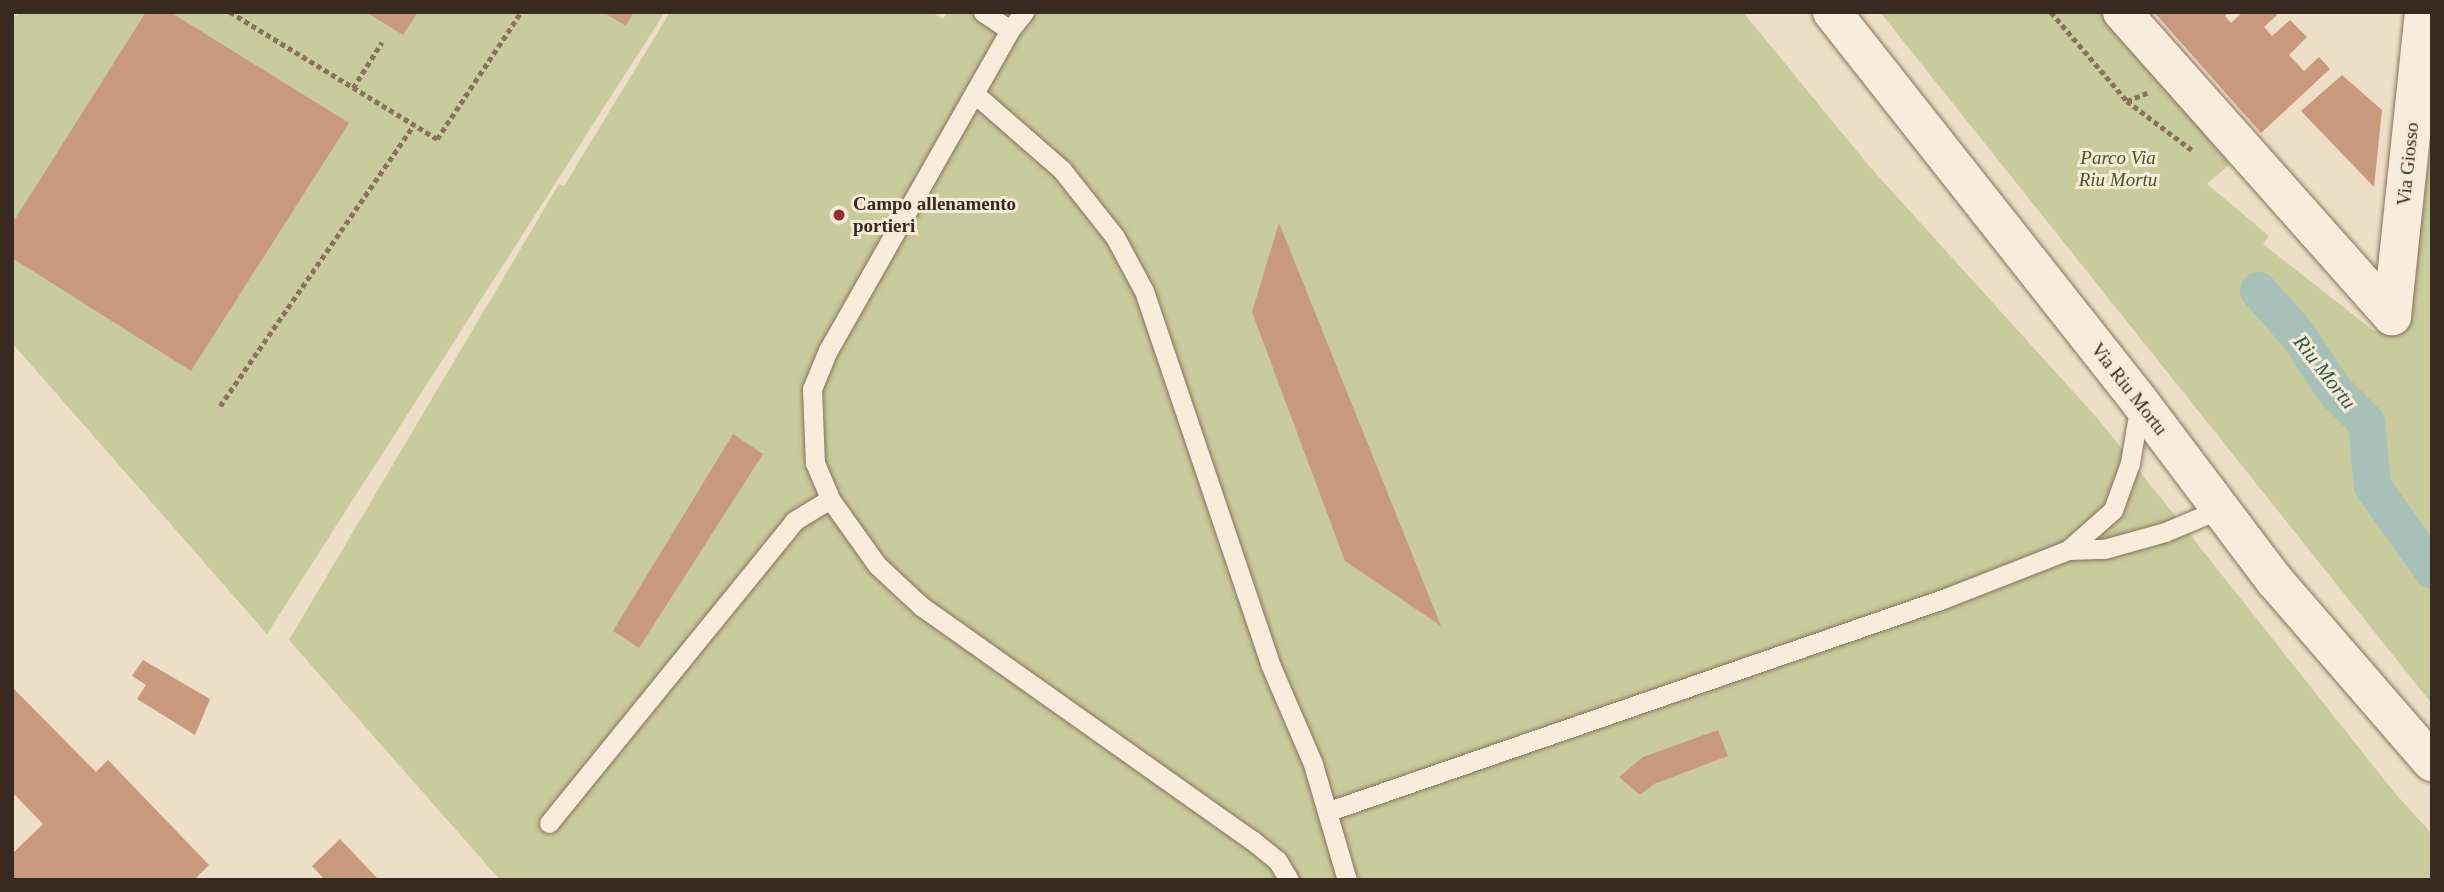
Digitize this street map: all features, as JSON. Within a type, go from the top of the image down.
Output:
[{"type":"main road","name":"Via Riu Mortu","points":[[1832,12],[2140,402],[2275,581],[2432,762]]},
{"type":"main road","name":"Via Giosso","points":[[2122,12],[2392,316],[2424,12]]},
{"type":"lane","points":[[983,12],[1010,30]]},
{"type":"lane","points":[[1024,12],[1010,30],[828,350],[811,389],[815,463],[830,499],[877,565],[922,606],[1252,840],[1277,860],[1289,880]]},
{"type":"lane","points":[[975,94],[1062,170],[1115,237],[1144,291],[1270,664],[1329,811],[1347,880]]},
{"type":"lane","points":[[2068,550],[2113,510],[2130,463],[2140,402]]},
{"type":"lane","points":[[549,823],[794,521],[830,499]]},
{"type":"lane","points":[[1329,811],[1943,599],[2068,550],[2104,549],[2165,532],[2220,509]]},
{"type":"path","points":[[230,12],[437,139],[521,12]]},
{"type":"path","points":[[353,88],[382,42]]},
{"type":"path","points":[[220,406],[414,125]]},
{"type":"green space","points":[[22,12],[665,12],[267,634],[12,343],[12,18]]},
{"type":"green space","points":[[670,12],[931,12],[943,19],[947,12],[1743,12],[1870,167],[2099,420],[2394,792],[2432,834],[2432,880],[500,880],[289,640],[559,184],[564,186]]},
{"type":"green space","name":"Parco Via Riu Mortu","points":[[1880,12],[2101,12],[2230,164],[2207,184],[2269,236],[2263,244],[2374,331],[2403,325],[2412,296],[2432,135],[2432,704]]},
{"type":"building","points":[[146,12],[170,12],[349,123],[191,371],[12,258],[12,224]]},
{"type":"building","points":[[366,12],[418,12],[403,35]]},
{"type":"building","points":[[603,12],[634,12],[626,26]]},
{"type":"building","points":[[2154,12],[2229,12],[2225,16],[2231,23],[2243,12],[2274,12],[2277,15],[2264,27],[2272,36],[2290,20],[2307,37],[2289,55],[2304,71],[2319,57],[2330,69],[2261,133]]},
{"type":"building","points":[[2342,75],[2382,110],[2374,187],[2301,111]]},
{"type":"building","points":[[1279,223],[1441,626],[1345,561],[1252,312]]},
{"type":"building","points":[[733,434],[763,454],[639,648],[613,631]]},
{"type":"building","points":[[143,660],[210,699],[195,735],[137,699],[146,685],[132,676]]},
{"type":"building","points":[[12,687],[96,772],[108,760],[209,865],[194,880],[12,880],[12,854],[43,824],[12,792]]},
{"type":"building","points":[[1718,730],[1728,756],[1654,784],[1640,795],[1619,777],[1643,757]]},
{"type":"building","points":[[340,839],[379,880],[325,880],[312,866]]},
{"type":"waterway","name":"Riu Mortu","points":[[2258,290],[2297,334],[2334,390],[2366,422],[2372,486],[2432,570]]},
{"type":"place","name":"Campo allenamento portieri","points":[[839,215]]}]
